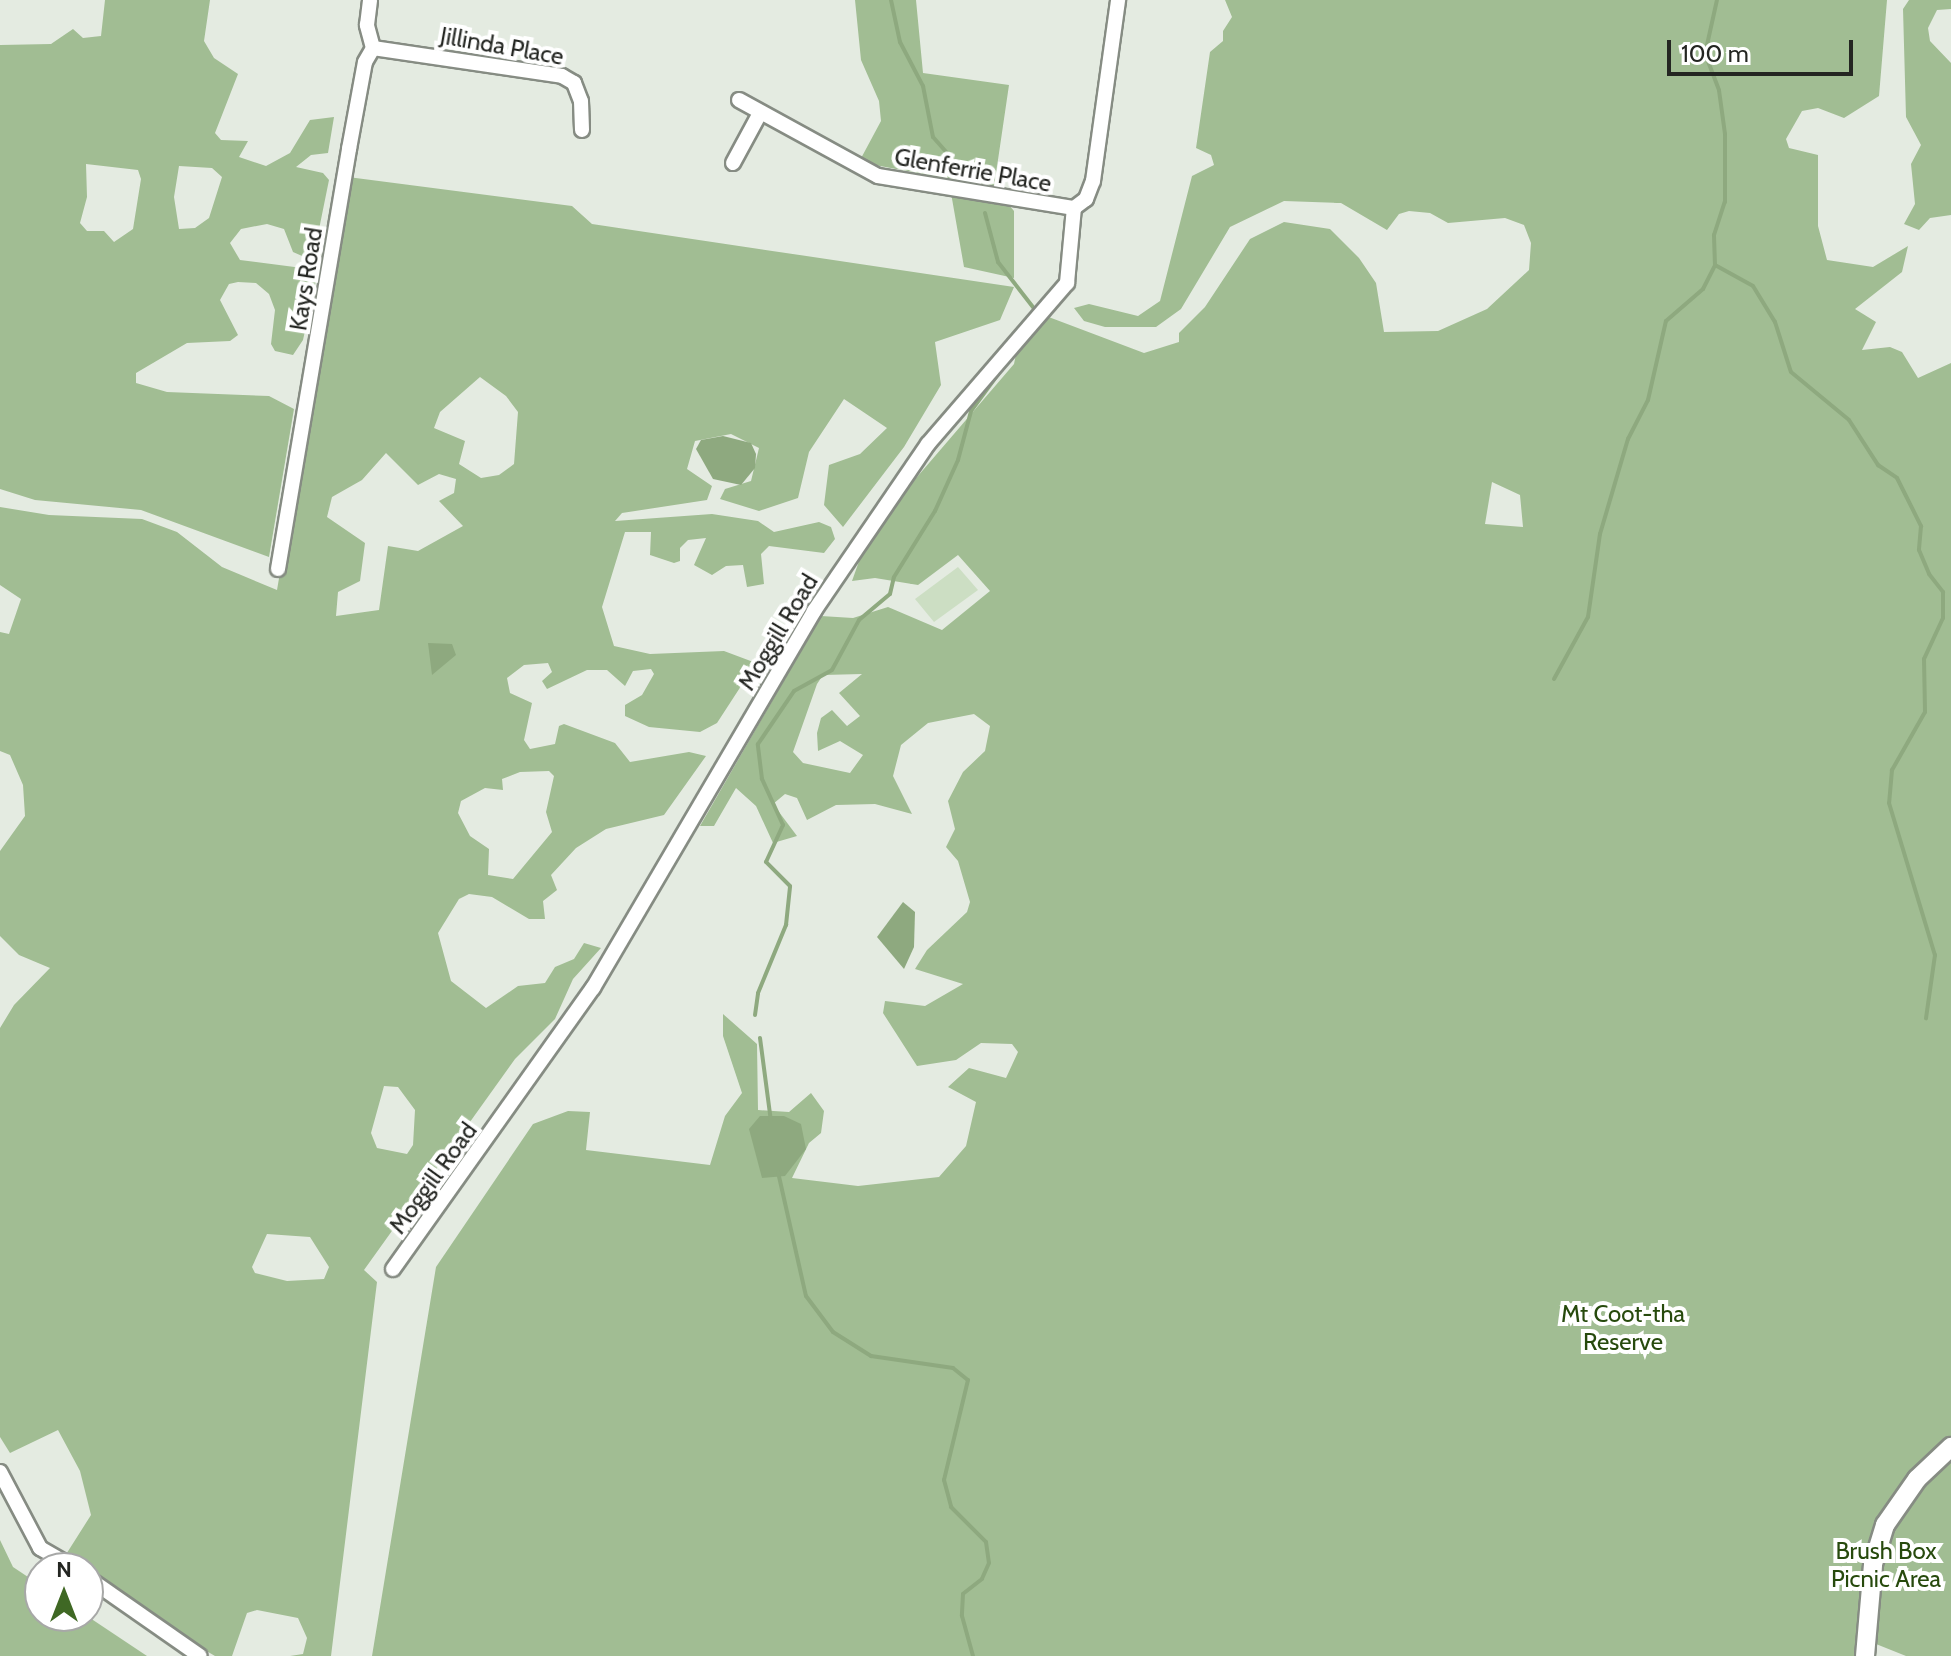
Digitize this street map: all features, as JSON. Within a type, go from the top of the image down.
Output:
[{"type":"main road","points":[[1865,1656],[1873,1564],[1885,1525],[1917,1479],[1951,1447]]},
{"type":"street","name":"Kays Road","points":[[278,569],[349,149],[365,62],[373,48],[367,25],[370,0]]},
{"type":"street","name":"Moggill Road","points":[[393,1269],[593,988],[814,611],[928,444],[1067,283],[1074,208],[1086,199],[1093,181],[1118,0]]},
{"type":"street","name":"Jillinda Place","points":[[373,48],[562,76],[574,83],[581,101],[582,130]]},
{"type":"street","name":"Glenferrie Place","points":[[739,100],[878,176],[1074,208]]},
{"type":"street","points":[[733,163],[760,113]]},
{"type":"street","points":[[0,1472],[40,1548],[47,1552]]},
{"type":"street","points":[[104,1589],[200,1656]]},
{"type":"shaded area","points":[[723,436],[751,443],[756,454],[755,468],[741,485],[713,479],[696,449],[701,440]]},
{"type":"shaded area","points":[[958,567],[978,590],[934,622],[915,599]]},
{"type":"shaded area","points":[[428,643],[452,644],[456,655],[432,675]]},
{"type":"shaded area","points":[[903,902],[915,912],[914,947],[904,969],[877,937]]},
{"type":"shaded area","points":[[760,1116],[784,1116],[801,1124],[806,1149],[785,1176],[762,1178],[749,1129]]},
{"type":"green space","points":[[105,0],[210,0],[204,41],[214,58],[238,74],[215,133],[221,140],[248,141],[239,157],[266,166],[290,153],[310,120],[334,117],[328,153],[311,155],[296,167],[323,173],[329,180],[314,254],[309,259],[293,252],[284,229],[267,224],[241,229],[230,243],[240,260],[310,269],[317,276],[303,340],[293,355],[275,351],[271,344],[275,310],[269,294],[256,283],[238,282],[229,284],[220,300],[238,335],[230,341],[187,343],[136,373],[136,383],[167,392],[269,396],[294,409],[269,557],[141,510],[35,500],[0,489],[0,45],[51,44],[73,29],[83,38],[101,36]],"holes":[[[86,164],[138,170],[141,179],[133,229],[114,242],[104,231],[87,231],[80,223],[87,197]],[[179,166],[212,168],[222,177],[209,218],[195,228],[179,229],[174,197]]]},
{"type":"green space","points":[[855,0],[916,0],[923,73],[1009,85],[994,187],[1014,211],[1014,278],[964,267],[951,193],[928,175],[859,162],[881,121],[879,101],[861,60]]},
{"type":"green space","name":"Mt Coot-tha Reserve","points":[[1225,0],[1887,0],[1879,96],[1844,118],[1818,108],[1802,111],[1786,139],[1789,148],[1818,155],[1818,226],[1827,260],[1873,267],[1908,246],[1902,272],[1855,309],[1876,322],[1862,350],[1890,347],[1902,352],[1918,378],[1951,363],[1951,1656],[1906,1656],[1876,1644],[1875,1656],[372,1656],[436,1267],[533,1124],[568,1111],[590,1112],[586,1150],[710,1165],[725,1116],[742,1093],[723,1036],[723,1014],[757,1044],[758,1110],[789,1112],[811,1093],[824,1111],[821,1133],[809,1143],[792,1178],[858,1186],[939,1177],[966,1146],[976,1102],[948,1087],[969,1068],[1006,1078],[1018,1052],[1012,1044],[981,1043],[956,1060],[917,1066],[883,1013],[885,1001],[925,1006],[963,984],[915,969],[927,950],[967,912],[970,902],[958,861],[946,847],[955,829],[948,801],[963,772],[985,751],[990,726],[974,714],[928,723],[901,745],[893,776],[912,814],[875,804],[836,805],[807,820],[797,798],[785,794],[773,804],[797,836],[773,843],[756,806],[736,788],[714,826],[700,826],[821,616],[853,618],[888,607],[942,630],[990,591],[958,555],[918,585],[875,578],[852,581],[869,533],[1014,364],[1018,344],[1046,316],[1144,353],[1179,342],[1179,333],[1205,307],[1250,239],[1284,222],[1330,229],[1359,258],[1376,283],[1384,332],[1438,331],[1487,309],[1529,270],[1531,243],[1524,225],[1505,218],[1448,223],[1430,213],[1409,211],[1399,214],[1387,230],[1341,203],[1284,201],[1230,227],[1181,309],[1156,327],[1105,327],[1084,321],[1074,308],[1089,304],[1138,316],[1160,301],[1192,176],[1214,165],[1211,155],[1196,148],[1210,52],[1223,41],[1223,31],[1232,17]],"holes":[[[1492,482],[1520,495],[1523,527],[1485,524]],[[862,674],[839,693],[860,716],[847,726],[832,710],[821,718],[817,733],[818,751],[840,741],[863,755],[850,773],[803,763],[793,752],[817,684],[823,675]]]},
{"type":"green space","points":[[1909,0],[1951,0],[1951,9],[1937,10],[1928,28],[1930,41],[1951,63],[1951,215],[1930,218],[1919,230],[1904,224],[1915,204],[1911,164],[1921,145],[1906,117],[1903,9]]},
{"type":"green space","points":[[348,177],[572,206],[592,224],[1014,287],[1000,320],[935,342],[941,385],[904,447],[843,527],[824,505],[829,465],[860,454],[887,428],[844,399],[809,452],[798,498],[759,511],[720,499],[725,489],[751,481],[759,448],[731,434],[695,441],[687,469],[712,486],[707,500],[622,513],[615,521],[712,514],[758,521],[774,532],[819,522],[831,527],[835,539],[824,553],[769,546],[761,554],[764,584],[747,587],[743,565],[726,566],[712,575],[694,565],[706,538],[688,540],[680,548],[680,561],[674,563],[650,555],[651,532],[625,532],[602,607],[614,646],[650,654],[724,651],[756,663],[717,723],[700,732],[649,727],[625,716],[625,705],[642,695],[654,674],[651,669],[633,671],[625,686],[607,670],[587,670],[547,689],[542,681],[552,672],[548,663],[524,665],[507,678],[510,693],[532,703],[524,740],[530,749],[555,744],[559,726],[564,724],[615,743],[630,762],[689,752],[706,756],[664,815],[606,829],[576,848],[551,875],[557,890],[543,901],[545,919],[529,919],[492,897],[469,894],[459,899],[438,933],[451,981],[486,1008],[518,986],[545,983],[555,967],[574,959],[584,943],[601,948],[573,979],[555,1019],[515,1059],[364,1270],[377,1282],[331,1656],[290,1656],[303,1654],[307,1638],[298,1618],[257,1610],[247,1613],[232,1656],[215,1656],[155,1621],[104,1584],[104,1552],[68,1552],[91,1515],[80,1471],[58,1430],[10,1453],[0,1437],[0,1028],[14,1005],[50,968],[19,955],[0,936],[0,851],[25,816],[23,785],[10,755],[0,751],[0,632],[9,634],[21,599],[0,585],[0,507],[49,515],[142,519],[177,532],[222,567],[277,590]],"holes":[[[480,377],[506,396],[518,412],[514,464],[499,475],[481,478],[459,464],[465,441],[434,428],[440,412]],[[386,453],[418,485],[439,474],[456,479],[454,493],[439,501],[463,526],[418,551],[388,546],[379,610],[336,616],[338,592],[360,581],[365,543],[327,517],[332,497],[362,480]],[[549,771],[554,776],[546,812],[552,832],[513,879],[488,875],[489,849],[470,836],[458,813],[461,801],[485,788],[503,790],[502,779],[520,772]],[[384,1086],[398,1087],[415,1110],[413,1145],[407,1154],[377,1148],[371,1133]],[[267,1234],[310,1237],[329,1267],[324,1279],[287,1281],[255,1273],[252,1267]]]},
{"type":"green space","points":[[0,1540],[13,1567],[24,1574],[24,1632],[104,1632],[104,1627],[147,1656],[0,1656]]},
{"type":"waterway","points":[[891,0],[900,42],[923,86],[933,137],[963,171]]},
{"type":"waterway","points":[[1554,679],[1588,617],[1600,534],[1628,439],[1648,400],[1666,321],[1703,289],[1715,265],[1714,235],[1725,202],[1725,134],[1719,90],[1705,54],[1717,0]]},
{"type":"waterway","points":[[985,213],[998,262],[1036,311]]},
{"type":"waterway","points":[[1715,265],[1753,286],[1775,322],[1791,372],[1849,420],[1878,465],[1897,478],[1921,526],[1919,550],[1929,574],[1943,592],[1943,618],[1924,659],[1925,712],[1892,770],[1889,803],[1935,955],[1926,1018]]},
{"type":"waterway","points":[[755,1015],[758,993],[786,925],[790,886],[766,862],[783,825],[762,779],[758,744],[794,691],[832,670],[859,620],[890,594],[894,577],[935,511],[958,460],[971,411],[1002,369]]},
{"type":"waterway","points":[[760,1038],[771,1121]]},
{"type":"waterway","points":[[778,1172],[806,1296],[833,1332],[871,1356],[953,1368],[968,1380],[944,1480],[951,1507],[986,1542],[989,1563],[982,1579],[963,1594],[962,1616],[973,1656]]},
{"type":"park label","name":"Brush Box Picnic Area","points":[[1886,1565]]}]
